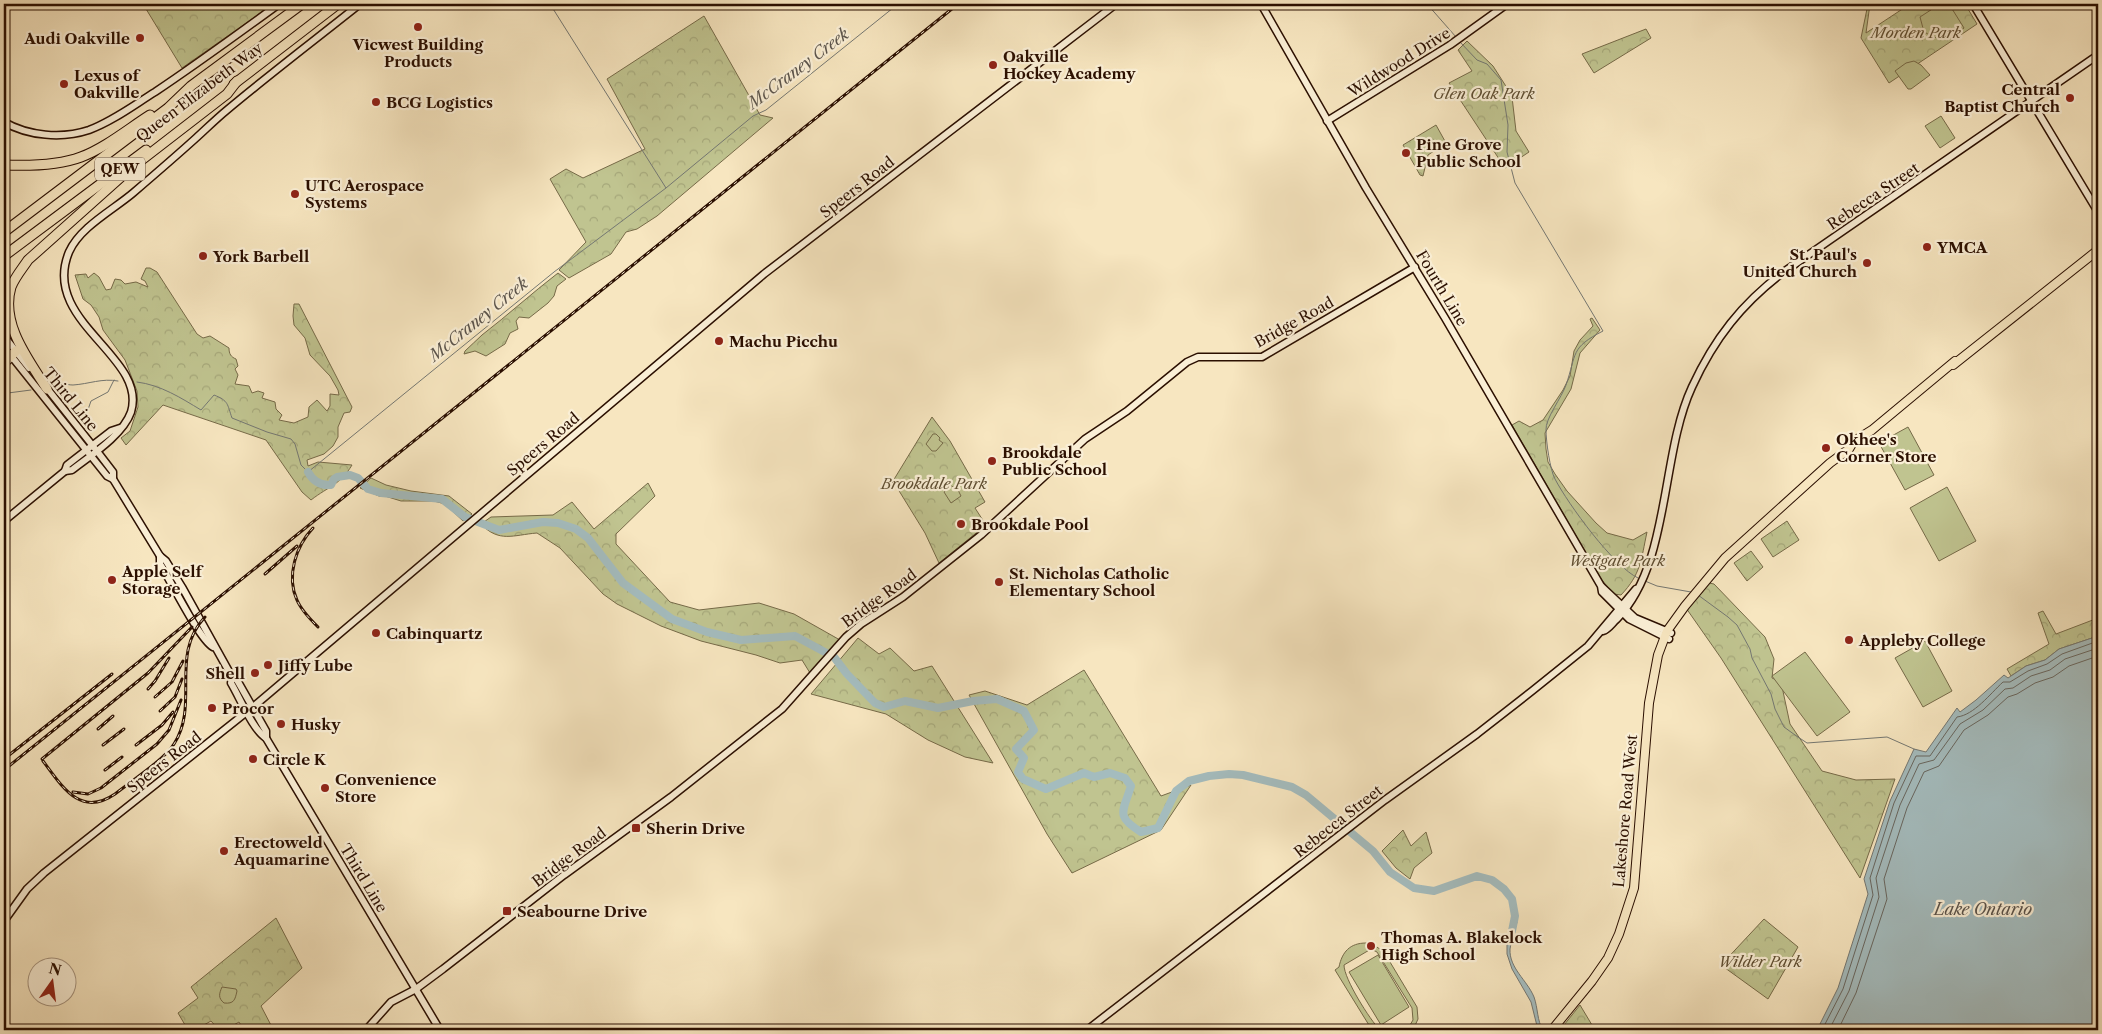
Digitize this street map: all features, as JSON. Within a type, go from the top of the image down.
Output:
[{"type":"highway","name":"Queen Elizabeth Way","points":[[4,232],[168,108],[191,86],[302,4]]},
{"type":"highway","name":"Queen Elizabeth Way","points":[[4,256],[338,4]]},
{"type":"highway","points":[[47,389],[9,323],[8,300],[17,276],[28,260],[130,170],[227,94],[237,81]]},
{"type":"highway","points":[[4,165],[21,166],[53,163],[80,157],[108,143],[191,86]]},
{"type":"highway","points":[[4,203],[4,208]]},
{"type":"main road","points":[[4,122],[20,130],[48,134],[66,134],[87,130],[106,122],[189,69],[279,4]]},
{"type":"main road","points":[[4,521],[65,471],[72,470],[88,453],[116,434],[131,412],[132,394],[122,369],[75,311],[67,295],[64,273],[72,247],[102,216],[127,198],[225,111],[360,4]]},
{"type":"main road","name":"Speers Road","points":[[4,922],[26,890],[44,873],[250,709],[764,274],[1116,4]]},
{"type":"main road","name":"Fourth Line","points":[[1261,4],[1327,121],[1415,267],[1601,586],[1622,610],[1668,635]]},
{"type":"main road","name":"Wildwood Drive","points":[[1327,121],[1450,45],[1507,4]]},
{"type":"main road","points":[[1973,4],[2098,212]]},
{"type":"main road","name":"Rebecca Street","points":[[1087,1030],[1385,800],[1477,734],[1588,646],[1622,610],[1636,589],[1653,550],[1680,419],[1691,389],[1707,358],[1733,318],[1754,296],[1785,271],[2098,55]]},
{"type":"main road","name":"Lakeshore Road West","points":[[1552,1030],[1608,958],[1619,934],[1634,888],[1648,703],[1658,661],[1662,656],[1668,635],[1677,617],[1710,574],[1725,558],[1830,463],[2098,250]]},
{"type":"main road","name":"Bridge Road","points":[[366,1030],[392,1002],[416,989],[564,875],[671,797],[782,709],[846,637],[861,624],[903,597],[981,535],[1085,439],[1127,411],[1187,362],[1198,357],[1262,357],[1415,267]]},
{"type":"main road","name":"Third Line","points":[[4,336],[10,357],[47,389],[113,472],[112,479]]},
{"type":"main road","name":"Third Line","points":[[4,347],[10,357],[88,453],[107,476],[112,479],[160,556],[166,561],[213,640],[213,647],[232,677],[237,680],[250,709],[266,731],[266,738],[440,1030]]},
{"type":"green space","points":[[143,4],[267,4],[269,7],[182,68]]},
{"type":"green space","name":"Morden Park","points":[[1868,4],[1870,4],[1866,33],[1910,4],[1965,4],[1977,24],[1889,83],[1861,38]]},
{"type":"green space","points":[[1940,4],[1949,4],[1964,28],[1945,39],[1936,38],[1924,32],[1920,17]]},
{"type":"green space","points":[[704,16],[760,115],[773,118],[657,216],[637,229],[626,232],[611,254],[569,278],[559,270],[586,242],[550,179],[566,169],[583,178],[645,149],[607,79]]},
{"type":"green space","points":[[1646,29],[1651,38],[1594,73],[1582,54]]},
{"type":"green space","name":"Glen Oak Park","points":[[1467,41],[1493,66],[1509,91],[1512,97],[1516,131],[1529,152],[1505,168],[1449,83],[1472,71],[1458,50]]},
{"type":"green space","points":[[1914,61],[1921,65],[1930,75],[1911,89],[1908,89],[1895,71],[1906,63]]},
{"type":"green space","points":[[1941,116],[1955,138],[1940,148],[1925,126]]},
{"type":"green space","points":[[1436,125],[1446,143],[1428,155],[1423,176],[1420,175],[1403,145]]},
{"type":"green space","points":[[146,268],[157,272],[197,334],[203,338],[210,336],[229,348],[230,354],[236,359],[238,366],[235,369],[238,375],[235,384],[249,386],[252,393],[258,391],[264,393],[262,398],[275,402],[276,409],[282,415],[279,420],[294,423],[308,417],[309,407],[317,400],[327,411],[330,406],[330,394],[339,395],[330,376],[310,355],[305,338],[294,325],[294,304],[299,304],[352,407],[350,412],[344,413],[338,427],[338,437],[333,446],[324,454],[307,460],[308,466],[318,462],[352,465],[343,477],[311,500],[302,492],[266,440],[163,405],[126,445],[121,438],[130,431],[138,407],[137,391],[125,360],[103,330],[99,317],[91,305],[83,299],[75,275],[86,274],[88,278],[94,273],[99,277],[106,290],[111,289],[115,279],[121,280],[125,284],[136,282],[148,287],[145,281],[141,279]]},
{"type":"green space","points":[[558,273],[566,279],[557,286],[554,296],[529,318],[519,317],[516,321],[518,329],[510,333],[505,344],[486,356],[475,351],[464,354],[482,335]]},
{"type":"green space","name":"Westgate Park","points":[[1592,318],[1600,330],[1580,353],[1571,389],[1545,433],[1546,449],[1548,462],[1567,491],[1607,533],[1633,540],[1647,532],[1636,573],[1621,595],[1614,594],[1601,579],[1512,425],[1519,421],[1530,427],[1543,420],[1570,376],[1574,351],[1580,340],[1593,326],[1590,319]]},
{"type":"green space","name":"Brookdale Park","points":[[932,417],[950,441],[985,502],[975,508],[986,525],[939,563],[925,533],[893,481]]},
{"type":"green space","points":[[1908,427],[1934,475],[1905,490],[1879,443]]},
{"type":"green space","points":[[933,434],[936,434],[943,443],[936,451],[932,451],[926,444]]},
{"type":"green space","points":[[371,478],[386,485],[411,491],[449,496],[472,514],[463,521],[445,504],[434,501],[401,501],[379,496],[360,488]]},
{"type":"green space","points":[[648,483],[655,496],[616,534],[616,544],[670,602],[699,610],[759,603],[794,614],[840,640],[810,673],[802,660],[780,663],[701,641],[661,626],[617,604],[603,594],[560,548],[537,533],[500,536],[494,534],[481,524],[491,517],[553,515],[572,502],[594,529]]},
{"type":"green space","points":[[951,486],[957,488],[961,496],[951,503],[944,492]]},
{"type":"green space","points":[[1947,487],[1976,541],[1939,561],[1910,508]]},
{"type":"green space","points":[[1787,521],[1799,540],[1773,557],[1761,539]]},
{"type":"green space","points":[[1751,551],[1763,567],[1747,581],[1734,563]]},
{"type":"green space","points":[[1709,583],[1714,584],[1765,637],[1774,659],[1772,678],[1781,682],[1790,724],[1822,771],[1856,780],[1895,779],[1860,878],[1721,658],[1686,608]]},
{"type":"green space","points":[[2043,611],[2056,634],[2098,618],[2098,636],[2059,649],[2045,660],[2026,666],[2011,676],[2007,669],[2049,644],[2038,613]]},
{"type":"green space","points":[[858,638],[879,654],[890,648],[914,671],[932,666],[993,763],[965,757],[928,740],[886,714],[811,694]]},
{"type":"green space","points":[[1925,641],[1952,691],[1923,707],[1895,658]]},
{"type":"green space","points":[[1805,652],[1850,712],[1817,736],[1772,676]]},
{"type":"green space","points":[[1084,670],[1161,796],[1191,785],[1161,830],[1072,873],[1047,834],[969,695],[985,691],[1027,705]]},
{"type":"green space","points":[[1403,830],[1411,846],[1426,832],[1432,853],[1414,868],[1410,879],[1396,868],[1382,851]]},
{"type":"green space","points":[[276,918],[302,968],[261,1006],[273,1029],[244,1030],[239,1022],[225,1030],[219,1030],[211,1021],[195,1030],[188,1030],[178,1013],[198,998],[191,987]]},
{"type":"green space","name":"Wilder Park","points":[[1764,919],[1798,947],[1768,999],[1721,965]]},
{"type":"green space","points":[[1360,943],[1374,945],[1384,952],[1417,1007],[1418,1019],[1413,1030],[1407,1030],[1413,1020],[1412,1008],[1377,952],[1371,949],[1344,965],[1348,980],[1364,1009],[1380,1030],[1372,1030],[1335,970],[1339,967],[1342,957],[1348,949]]},
{"type":"green space","points":[[1378,955],[1409,1007],[1381,1025],[1349,972]]},
{"type":"green space","points":[[222,987],[236,989],[236,997],[232,1002],[224,1003],[220,998]]},
{"type":"green space","points":[[1580,1005],[1595,1030],[1560,1030]]},
{"type":"water","name":"Lake Ontario","points":[[2098,636],[2098,1030],[1817,1030],[1838,988],[1868,894],[1864,879],[1890,801],[1914,749],[1926,752],[1957,708],[1960,712],[2004,675],[2008,678],[2026,666],[2045,660],[2059,649]]},
{"type":"water","points":[[1513,922],[1517,922],[1510,956],[1515,968],[1534,997],[1543,1030],[1538,1030],[1531,1002],[1512,969],[1507,954],[1507,941]]},
{"type":"waterway","name":"McCraney Creek","points":[[137,382],[163,389],[201,410],[214,395],[219,397],[227,404],[232,418],[291,439],[295,444],[301,465],[308,472],[554,272],[666,188],[550,4]]},
{"type":"waterway","name":"McCraney Creek","points":[[666,188],[753,116],[766,110],[898,4]]},
{"type":"waterway","points":[[1427,4],[1456,37]]},
{"type":"waterway","points":[[1460,42],[1477,60],[1487,64],[1501,80],[1508,125],[1507,152],[1515,183],[1603,331],[1585,342],[1576,352],[1564,390],[1546,425],[1553,475],[1561,490],[1592,534],[1628,572],[1638,578]]},
{"type":"waterway","points":[[53,384],[73,385],[112,380],[118,381]]},
{"type":"waterway","points":[[84,421],[91,401],[108,392],[114,380]]},
{"type":"waterway","points":[[4,395],[31,390]]},
{"type":"waterway","points":[[308,472],[312,478],[323,485],[331,485],[337,477],[350,475],[358,478],[368,489],[381,493],[442,499],[465,517],[499,530],[543,522],[558,523],[576,529],[588,538],[623,583],[672,619],[707,632],[741,640],[795,636],[834,657],[847,674],[875,703],[884,707],[905,701],[938,708],[973,701],[997,699],[1024,711],[1034,730],[1016,749],[1024,758],[1018,772],[1023,779],[1046,789],[1084,773],[1094,777],[1110,773],[1125,778],[1131,786],[1124,808],[1124,817],[1127,822],[1141,832],[1158,828],[1176,791],[1189,781],[1229,774],[1243,775],[1292,787],[1306,795],[1373,851],[1390,872],[1414,888],[1434,891],[1477,876],[1492,880],[1504,889],[1512,899],[1515,916],[1512,931]]},
{"type":"waterway","points":[[1645,581],[1657,586],[1691,592]]},
{"type":"waterway","points":[[1698,595],[1737,625],[1771,694],[1775,709],[1784,727],[1795,735],[1807,743],[1887,737],[1914,749]]},
{"type":"railway","points":[[4,770],[958,4]]},
{"type":"railway","points":[[313,528],[302,543],[294,562],[292,581],[299,604],[318,627]]},
{"type":"railway","points":[[265,574],[297,546]]},
{"type":"railway","points":[[43,761],[57,780],[73,796],[82,801],[92,802],[103,800],[115,794],[163,756],[174,744],[181,729],[185,713],[186,663],[189,647],[194,632],[205,617]]},
{"type":"railway","points":[[42,759],[148,673],[192,627]]},
{"type":"railway","points":[[148,689],[169,658]]},
{"type":"railway","points":[[155,697],[172,682],[183,661]]},
{"type":"railway","points":[[4,759],[112,674]]},
{"type":"railway","points":[[160,711],[175,697],[182,679]]},
{"type":"railway","points":[[73,792],[88,794],[101,788],[157,744],[169,730],[181,700]]},
{"type":"railway","points":[[136,745],[162,725],[173,712]]},
{"type":"railway","points":[[98,729],[113,716]]},
{"type":"railway","points":[[103,745],[124,729]]},
{"type":"railway","points":[[105,770],[122,757]]},
{"type":"place","name":"Vicwest Building Products","points":[[418,27]]},
{"type":"place","name":"Audi Oakville","points":[[140,38]]},
{"type":"place","name":"Oakville Hockey Academy","points":[[993,65]]},
{"type":"place","name":"Lexus of Oakville","points":[[64,84]]},
{"type":"place","name":"Central Baptist Church","points":[[2070,98]]},
{"type":"place","name":"BCG Logistics","points":[[376,102]]},
{"type":"place","name":"Pine Grove Public School","points":[[1406,153]]},
{"type":"place","name":"UTC Aerospace Systems","points":[[295,194]]},
{"type":"place","name":"YMCA","points":[[1927,247]]},
{"type":"place","name":"York Barbell","points":[[203,256]]},
{"type":"place","name":"St. Paul's United Church","points":[[1867,263]]},
{"type":"place","name":"Machu Picchu","points":[[719,341]]},
{"type":"place","name":"Okhee's Corner Store","points":[[1826,448]]},
{"type":"place","name":"Brookdale Public School","points":[[992,461]]},
{"type":"place","name":"Brookdale Pool","points":[[961,524]]},
{"type":"place","name":"Apple Self Storage","points":[[112,580]]},
{"type":"place","name":"St. Nicholas Catholic Elementary School","points":[[999,582]]},
{"type":"place","name":"Cabinquartz","points":[[376,633]]},
{"type":"place","name":"Appleby College","points":[[1849,640]]},
{"type":"place","name":"Jiffy Lube","points":[[268,665]]},
{"type":"place","name":"Shell","points":[[255,673]]},
{"type":"place","name":"Procor","points":[[212,708]]},
{"type":"place","name":"Husky","points":[[281,724]]},
{"type":"place","name":"Circle K","points":[[253,759]]},
{"type":"place","name":"Convenience Store","points":[[325,788]]},
{"type":"place","name":"Sherin Drive","points":[[636,828]]},
{"type":"place","name":"Erectoweld Aquamarine","points":[[224,851]]},
{"type":"place","name":"Seabourne Drive","points":[[507,911]]},
{"type":"place","name":"Thomas A. Blakelock High School","points":[[1371,946]]}]
